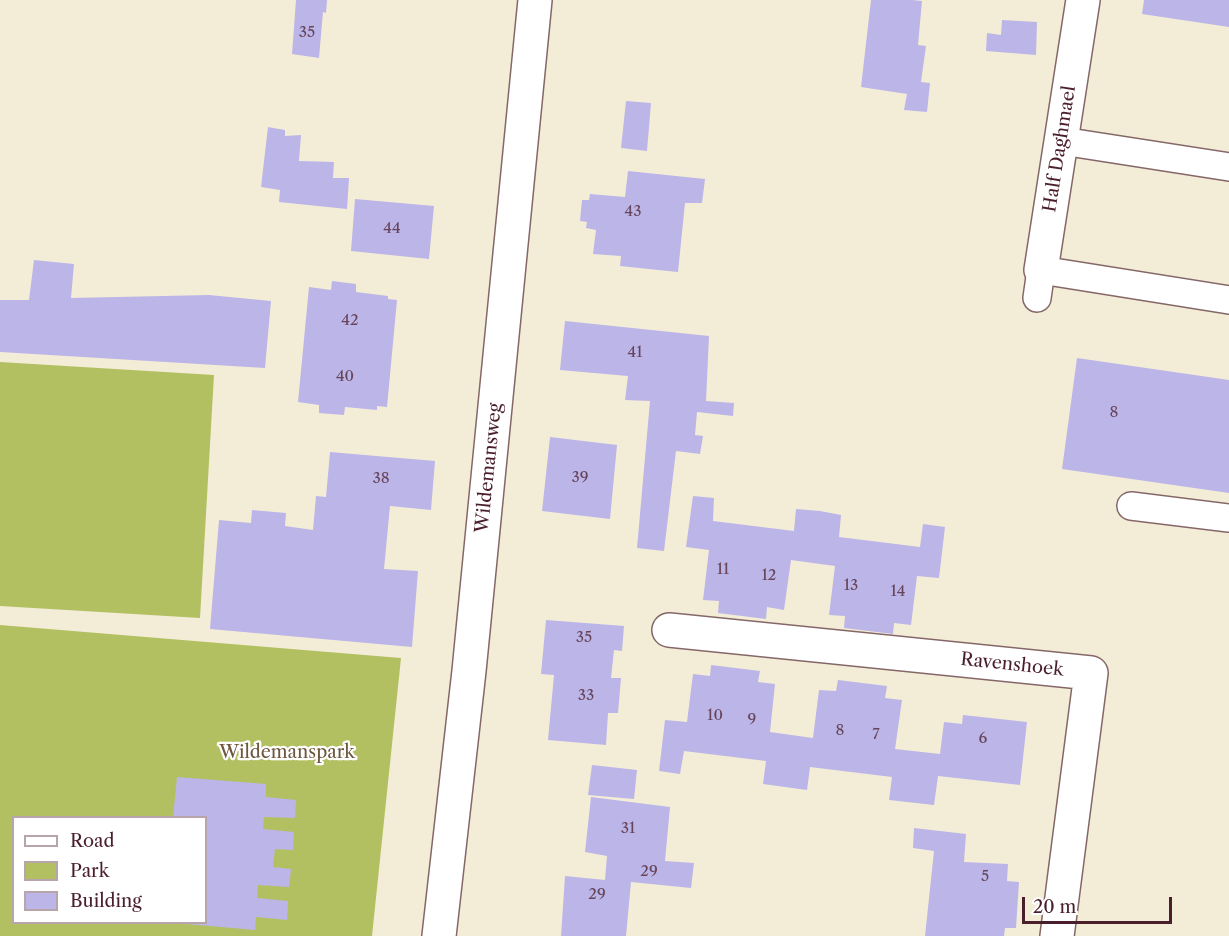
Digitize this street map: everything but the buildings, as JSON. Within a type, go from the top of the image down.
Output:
[{"type":"street","name":"Wildemansweg","points":[[439,936],[469,672],[535,0]]},
{"type":"street","name":"Half Daghmael","points":[[1039,284],[1083,0]]},
{"type":"street","name":"Ravenshoek","points":[[669,630],[1091,673],[1057,936]]},
{"type":"lane","points":[[1062,141],[1229,167]]},
{"type":"lane","points":[[1039,284],[1229,300]]},
{"type":"lane","points":[[1131,506],[1229,518]]},
{"type":"green space","points":[[0,362],[214,375],[200,618],[0,606]]},
{"type":"green space","name":"Wildemanspark","points":[[0,625],[401,658],[372,936],[0,936]]}]
